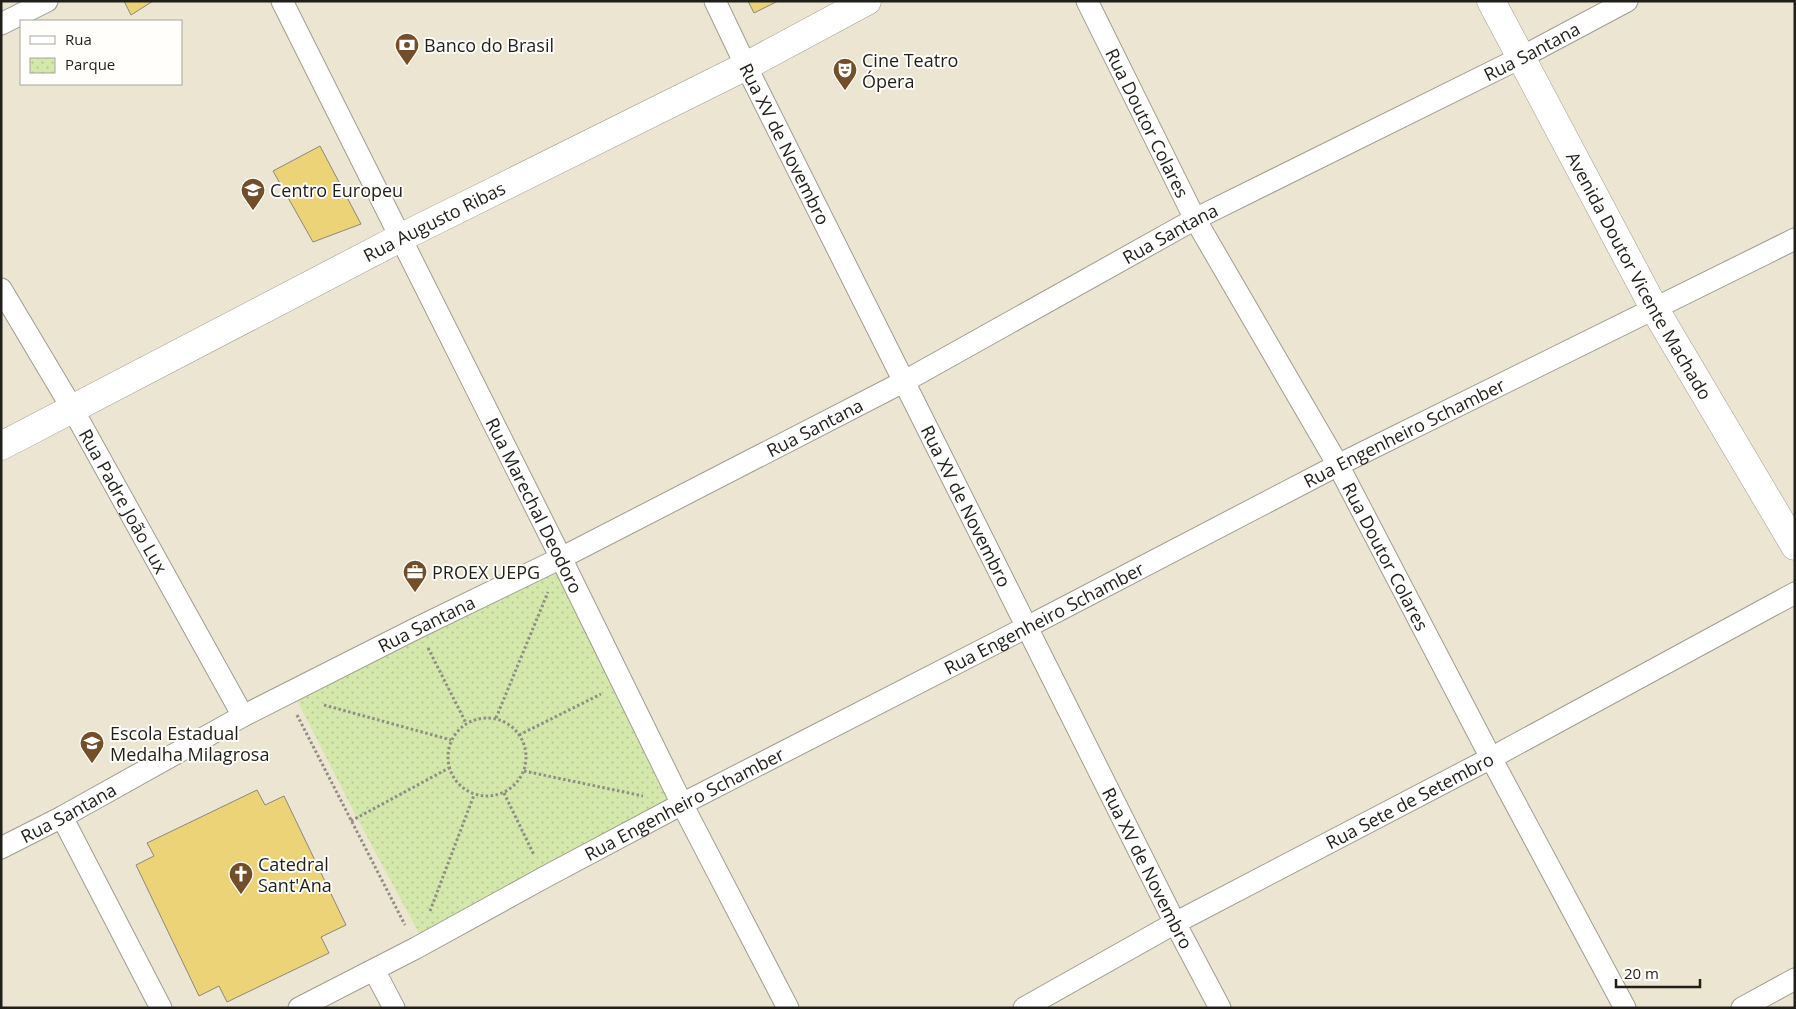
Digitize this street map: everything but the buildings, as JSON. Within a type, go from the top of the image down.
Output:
[{"type":"main road","name":"Rua Augusto Ribas","points":[[1,446],[400,238],[746,66],[867,1]]},
{"type":"main road","name":"Avenida Doutor Vicente Machado","points":[[1491,1],[1654,308],[1795,546]]},
{"type":"street","points":[[1,24],[46,1]]},
{"type":"street","name":"Rua Marechal Deodoro","points":[[282,1],[562,558],[682,804],[788,1008]]},
{"type":"street","name":"Rua XV de Novembro","points":[[715,1],[1027,628],[1175,923],[1220,1008]]},
{"type":"street","name":"Rua Doutor Colares","points":[[1087,1],[1195,219],[1338,465],[1491,758],[1626,1008]]},
{"type":"street","name":"Rua Santana","points":[[1,848],[62,817],[243,716],[417,628],[562,558],[905,381],[1195,219],[1520,58],[1627,1]]},
{"type":"street","name":"Rua Engenheiro Schamber","points":[[299,1008],[416,948],[682,804],[1027,628],[1338,465],[1795,239]]},
{"type":"street","name":"Rua Padre João Lux","points":[[1,289],[72,408],[243,716]]},
{"type":"street","name":"Rua Sete de Setembro","points":[[1024,1008],[1175,923],[1491,758],[1795,593]]},
{"type":"street","points":[[62,817],[162,1008]]},
{"type":"street","points":[[374,970],[394,1008]]},
{"type":"street","points":[[1742,1008],[1795,979]]},
{"type":"path","points":[[496,718],[562,558]]},
{"type":"path","points":[[417,628],[466,723]]},
{"type":"path","points":[[519,735],[622,683]]},
{"type":"path","points":[[287,694],[451,740]]},
{"type":"path","points":[[287,694],[416,948]]},
{"type":"path","points":[[481,718],[496,718],[509,724],[519,735],[526,752],[524,770],[516,784],[504,793],[489,797],[474,795],[458,785],[448,768],[451,740],[466,723],[481,718]]},
{"type":"path","points":[[351,821],[448,768]]},
{"type":"path","points":[[524,770],[682,804]]},
{"type":"path","points":[[504,793],[545,877]]},
{"type":"path","points":[[416,948],[474,795]]},
{"type":"shaded area","points":[[1,1],[1795,1],[1795,1008],[1,1008]]},
{"type":"green space","points":[[560,569],[672,801],[421,937],[356,816],[296,698]]},
{"type":"place","name":"Banco do Brasil","points":[[407,66]]},
{"type":"place","name":"Cine Teatro Ópera","points":[[845,91]]},
{"type":"place","name":"Centro Europeu","points":[[253,211]]},
{"type":"place","name":"PROEX UEPG","points":[[415,593]]},
{"type":"place","name":"Escola Estadual Medalha Milagrosa","points":[[92,764]]},
{"type":"place","name":"Catedral Sant'Ana","points":[[241,895]]}]
